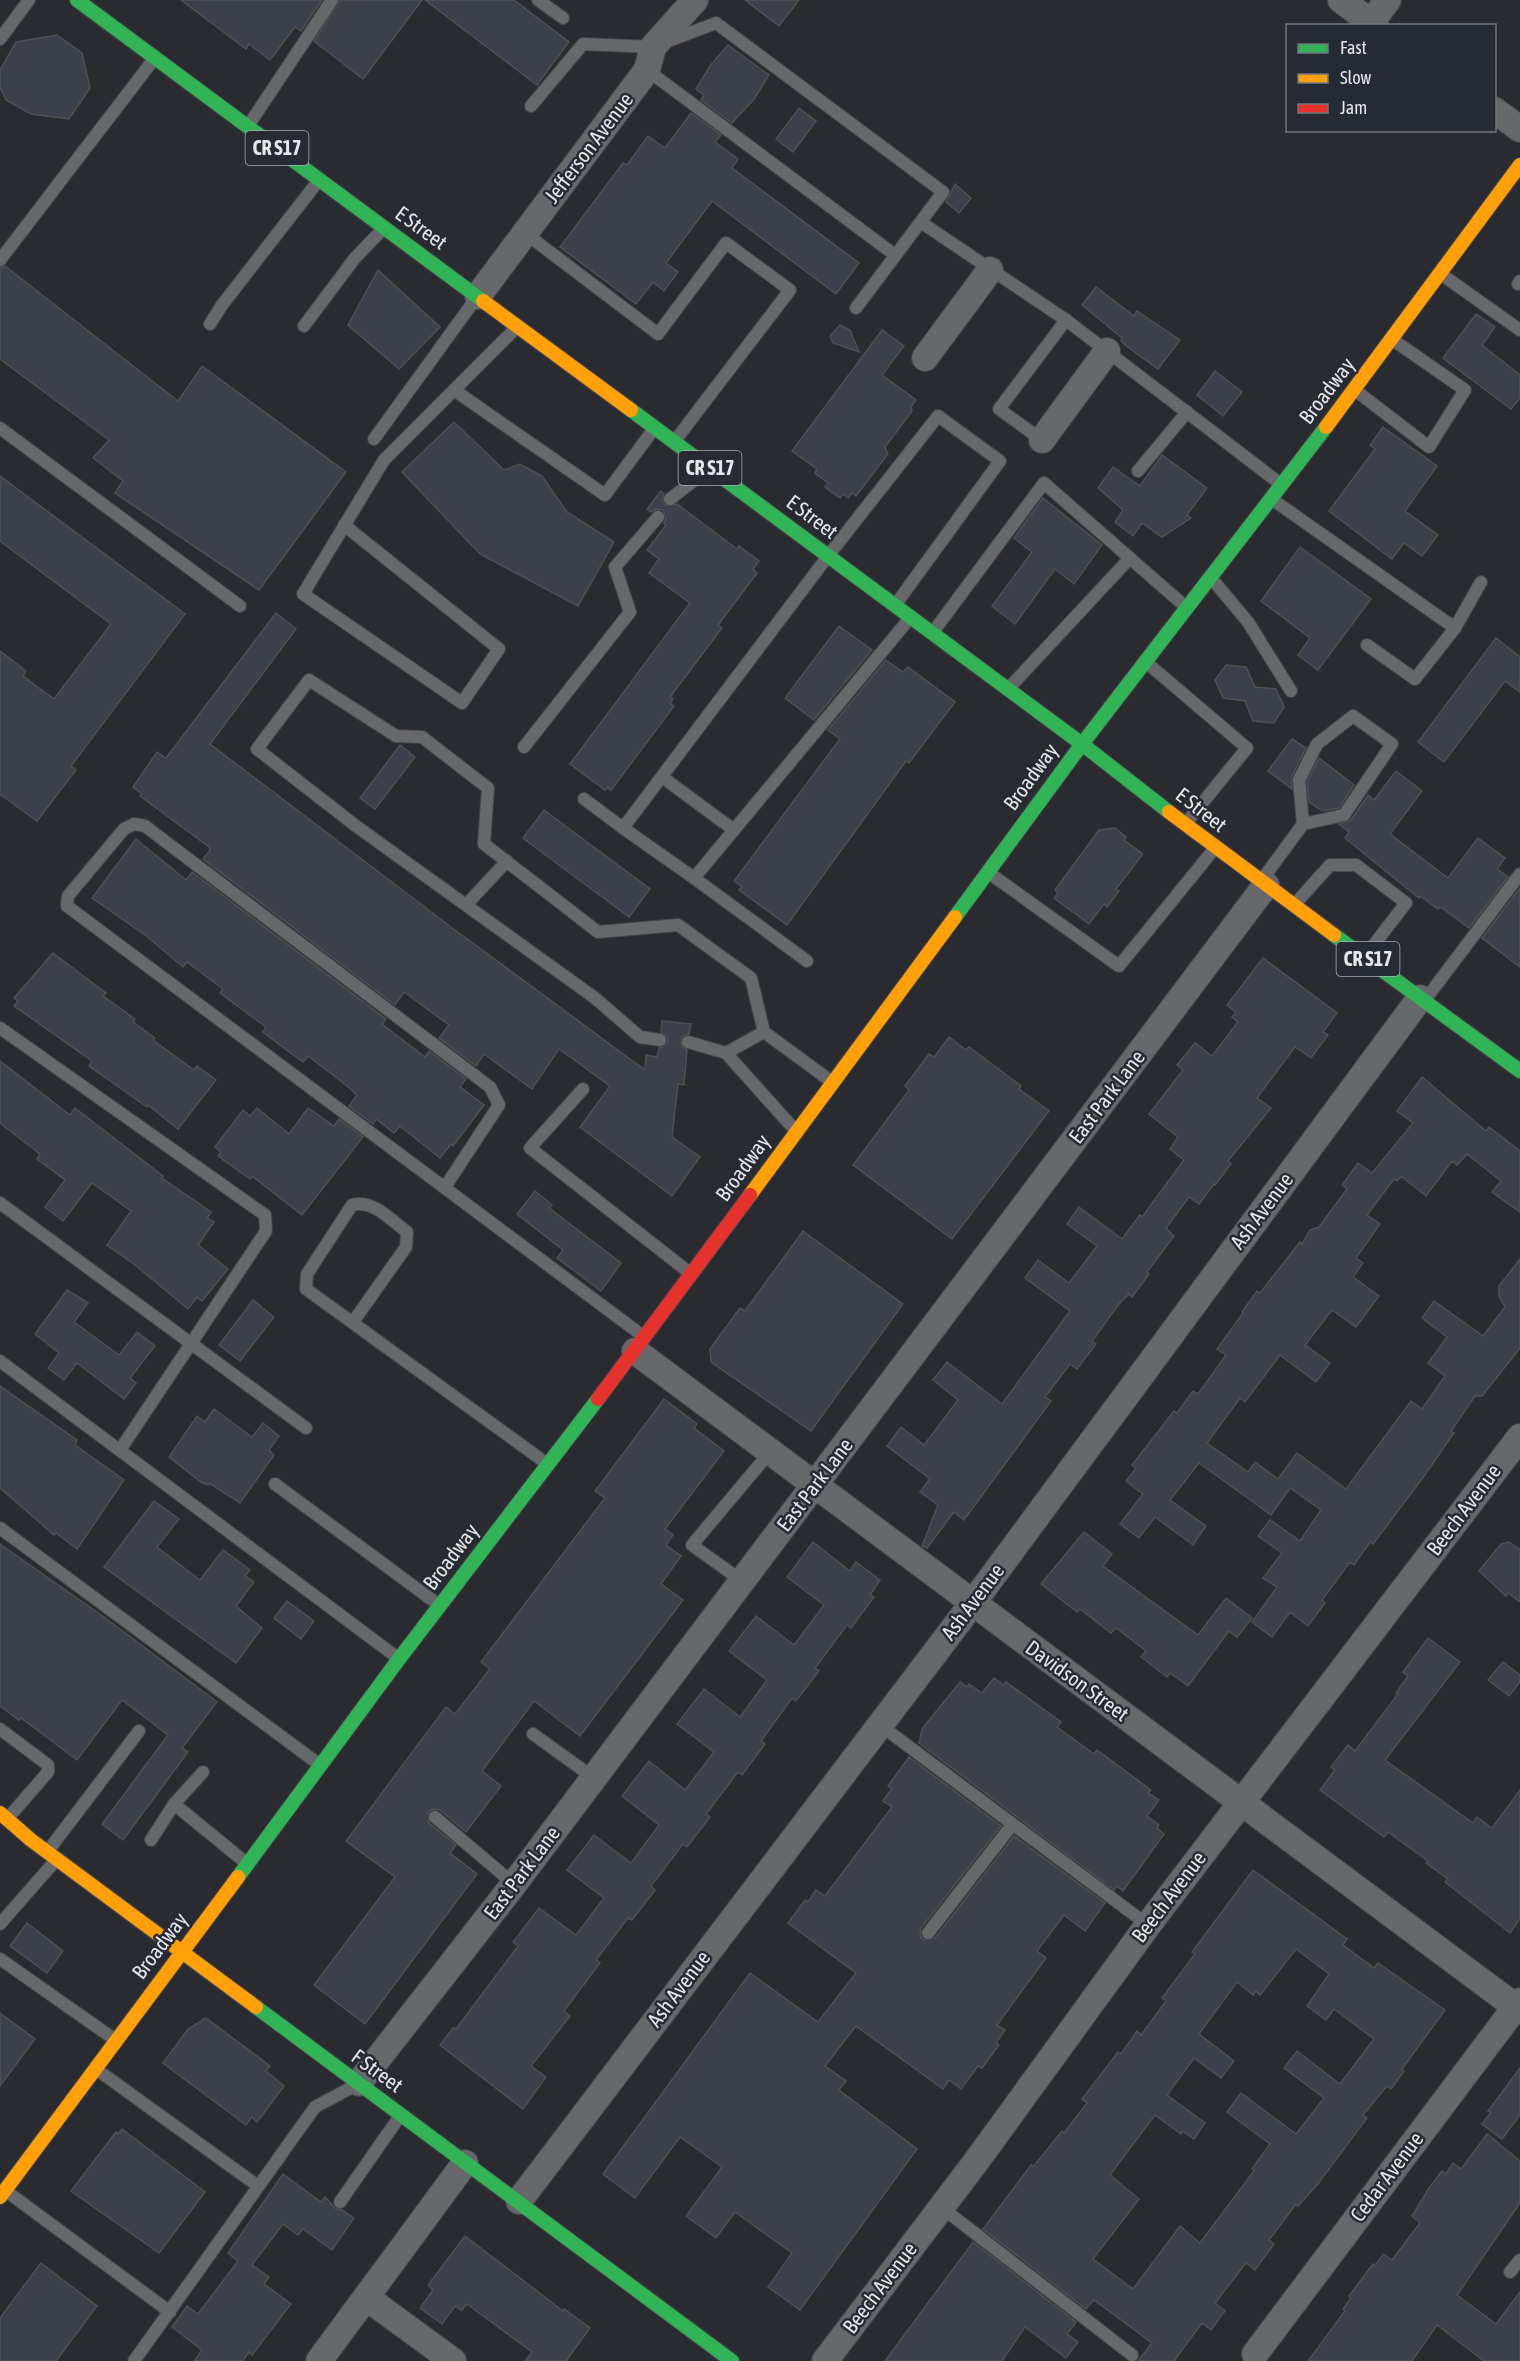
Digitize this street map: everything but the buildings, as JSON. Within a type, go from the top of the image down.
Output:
[{"type":"main road","name":"E Street","points":[[77,0],[1082,744],[1215,848],[1520,1071]]},
{"type":"main road","name":"Broadway","points":[[2,2192],[399,1659],[640,1344],[1082,744],[1272,500],[1393,340],[1520,165]]},
{"type":"main road","name":"F Street","points":[[4,1816],[52,1856],[732,2361]]},
{"type":"street","name":"Jefferson Avenue","points":[[478,296],[650,58],[695,0]]},
{"type":"street","points":[[1341,0],[1374,24],[1388,0]]},
{"type":"street","points":[[1496,112],[1520,129]]},
{"type":"street","points":[[924,358],[990,270]]},
{"type":"street","points":[[1042,440],[1107,351]]},
{"type":"street","name":"East Park Lane","points":[[359,2083],[514,1884],[815,1485],[1263,883]]},
{"type":"street","name":"Ash Avenue","points":[[519,2201],[972,1604],[1423,1000]]},
{"type":"street","name":"Davidson Street","points":[[640,1344],[770,1452],[972,1604],[1519,2006]]},
{"type":"street","name":"Beech Avenue","points":[[825,2361],[1241,1801],[1520,1437]]},
{"type":"street","name":"Cedar Avenue","points":[[1260,2357],[1519,2006]]},
{"type":"street","points":[[319,2361],[465,2163]]},
{"type":"street","points":[[367,2298],[453,2361]]},
{"type":"lane","points":[[0,39],[28,0]]},
{"type":"lane","points":[[248,126],[332,0]]},
{"type":"lane","points":[[538,0],[563,18]]},
{"type":"lane","points":[[650,58],[716,23],[943,192],[856,308]]},
{"type":"lane","points":[[531,106],[583,44],[650,58],[895,255]]},
{"type":"lane","points":[[0,260],[5,245],[155,58]]},
{"type":"lane","points":[[210,324],[222,305],[320,180]]},
{"type":"lane","points":[[922,223],[1066,320],[1283,485]]},
{"type":"lane","points":[[304,326],[355,258],[385,228]]},
{"type":"lane","points":[[525,233],[658,334],[726,243],[790,290],[674,442]]},
{"type":"lane","points":[[1440,273],[1520,330]]},
{"type":"lane","points":[[374,439],[478,296]]},
{"type":"lane","points":[[1042,440],[999,410],[1066,320]]},
{"type":"lane","points":[[344,525],[500,649],[462,703],[303,594],[344,525],[384,460],[518,326]]},
{"type":"lane","points":[[1354,390],[1429,447],[1465,390],[1393,340]]},
{"type":"lane","points":[[454,390],[605,495],[655,427]]},
{"type":"lane","points":[[1138,471],[1187,412]]},
{"type":"lane","points":[[623,828],[828,556],[938,416],[1000,461],[895,605]]},
{"type":"lane","points":[[0,428],[240,606]]},
{"type":"lane","points":[[670,499],[710,468]]},
{"type":"lane","points":[[932,633],[1044,483],[1188,608]]},
{"type":"lane","points":[[1272,500],[1455,628]]},
{"type":"lane","points":[[524,747],[630,612],[615,567],[658,518]]},
{"type":"lane","points":[[1008,689],[1130,558]]},
{"type":"lane","points":[[1211,578],[1248,621],[1291,691]]},
{"type":"lane","points":[[1367,645],[1415,680],[1455,628],[1481,582]]},
{"type":"lane","points":[[694,878],[911,617]]},
{"type":"lane","points":[[1146,662],[1247,748],[1185,824]]},
{"type":"lane","points":[[660,1040],[640,1037],[595,998],[356,826],[257,749],[309,680],[396,736],[422,737],[488,788],[484,844],[598,932],[678,925],[751,978],[764,1032],[832,1082]]},
{"type":"lane","points":[[1263,883],[1303,824],[1299,780],[1317,744],[1353,716],[1392,744],[1344,815],[1303,824]]},
{"type":"lane","points":[[662,777],[734,830]]},
{"type":"lane","points":[[584,799],[807,961]]},
{"type":"lane","points":[[445,1187],[499,1105],[490,1087],[145,826],[134,824],[124,829],[68,896],[67,906],[445,1187],[640,1344]]},
{"type":"lane","points":[[988,872],[1119,966],[1215,848]]},
{"type":"lane","points":[[466,905],[507,861]]},
{"type":"lane","points":[[1294,905],[1330,866],[1356,865],[1406,903],[1365,957]]},
{"type":"lane","points":[[1423,1000],[1520,874]]},
{"type":"lane","points":[[0,1028],[264,1215],[266,1231],[120,1450]]},
{"type":"lane","points":[[726,1053],[764,1032]]},
{"type":"lane","points":[[688,1042],[726,1053],[796,1131]]},
{"type":"lane","points":[[583,1089],[530,1148],[691,1273]]},
{"type":"lane","points":[[353,1322],[406,1247],[408,1239],[407,1232],[369,1204],[359,1202],[352,1204],[307,1274],[306,1289],[547,1464]]},
{"type":"lane","points":[[0,1203],[191,1346],[306,1428]]},
{"type":"lane","points":[[0,1361],[399,1659]]},
{"type":"lane","points":[[742,1581],[692,1545],[770,1452]]},
{"type":"lane","points":[[275,1484],[440,1605]]},
{"type":"lane","points":[[0,1528],[321,1766]]},
{"type":"lane","points":[[880,1725],[1148,1925]]},
{"type":"lane","points":[[0,1729],[48,1765],[48,1772],[4,1816]]},
{"type":"lane","points":[[0,1924],[52,1856],[139,1731]]},
{"type":"lane","points":[[533,1734],[594,1778]]},
{"type":"lane","points":[[151,1840],[174,1804],[202,1772]]},
{"type":"lane","points":[[174,1804],[247,1864]]},
{"type":"lane","points":[[435,1817],[514,1884]]},
{"type":"lane","points":[[928,1933],[1012,1825]]},
{"type":"lane","points":[[0,1959],[116,2041]]},
{"type":"lane","points":[[95,2069],[258,2186]]},
{"type":"lane","points":[[134,2361],[315,2107],[359,2083]]},
{"type":"lane","points":[[340,2202],[401,2115]]},
{"type":"lane","points":[[2,2192],[170,2312]]},
{"type":"lane","points":[[941,2207],[1132,2355]]},
{"type":"lane","points":[[1510,2272],[1520,2260]]},
{"type":"traffic: fast","points":[[77,0],[483,301]]},
{"type":"traffic: fast","points":[[631,410],[1082,744],[1169,812]]},
{"type":"traffic: fast","points":[[955,917],[1082,744],[1326,427]]},
{"type":"traffic: fast","points":[[1334,935],[1520,1071]]},
{"type":"traffic: fast","points":[[238,1877],[399,1659],[598,1399]]},
{"type":"traffic: fast","points":[[256,2007],[732,2361]]},
{"type":"traffic: slow","points":[[1326,427],[1520,165]]},
{"type":"traffic: slow","points":[[483,301],[631,410]]},
{"type":"traffic: slow","points":[[1169,812],[1334,935]]},
{"type":"traffic: slow","points":[[750,1195],[955,917]]},
{"type":"traffic: slow","points":[[0,1813],[31,1840],[256,2007]]},
{"type":"traffic: slow","points":[[0,2197],[238,1877]]},
{"type":"traffic: jam","points":[[598,1399],[750,1195]]}]
